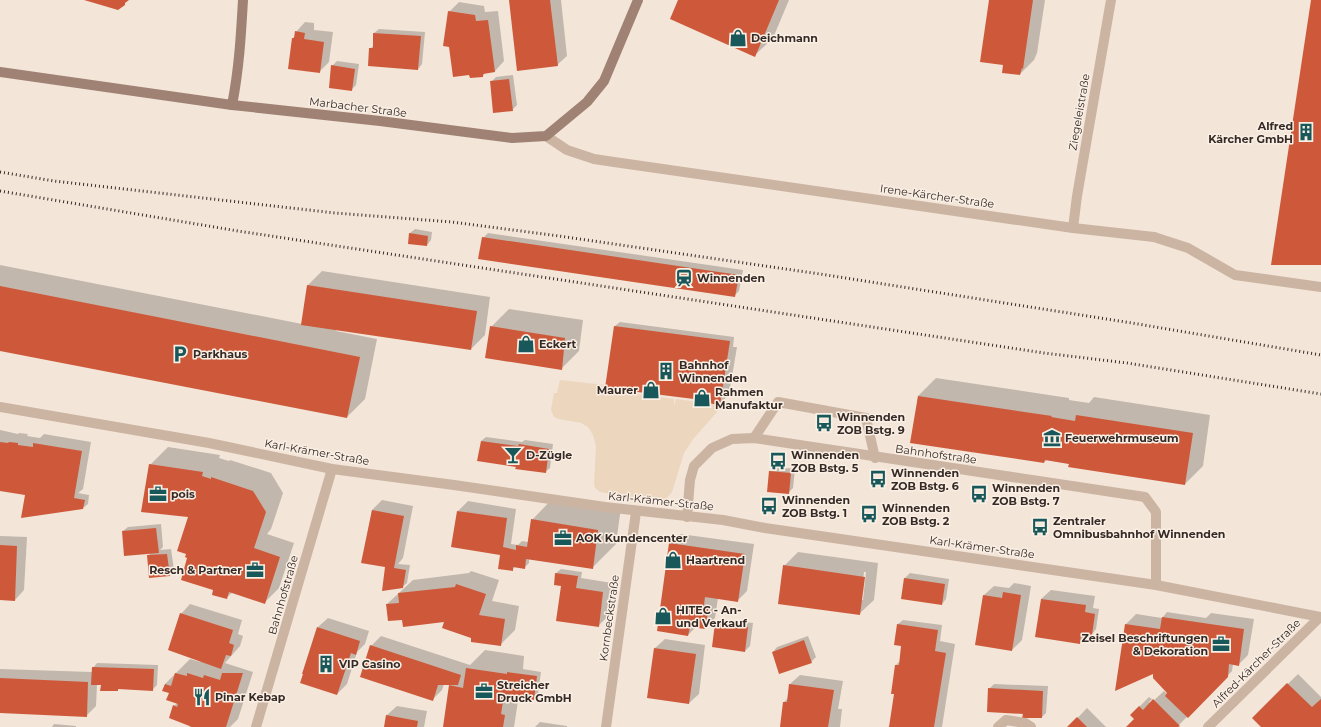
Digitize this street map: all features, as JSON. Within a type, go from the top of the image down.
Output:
[{"type":"main road","points":[[232,105],[240,52],[242,0]]},
{"type":"main road","points":[[546,136],[587,102],[604,81],[638,0]]},
{"type":"main road","name":"Marbacher Straße","points":[[0,72],[232,105],[380,121],[512,138],[546,136]]},
{"type":"street","name":"Ziegeleistraße","points":[[1074,228],[1077,196],[1111,0]]},
{"type":"street","name":"Irene-Kärcher-Straße","points":[[546,136],[567,150],[594,159],[1074,228],[1154,237],[1188,248],[1235,275],[1321,287]]},
{"type":"street","points":[[754,438],[778,402],[866,418],[875,458]]},
{"type":"street","name":"Karl-Krämer-Straße","points":[[0,407],[209,443],[332,469],[454,485],[636,512],[723,520],[765,528],[1156,585],[1320,617]]},
{"type":"street","name":"Bahnhofstraße","points":[[687,517],[690,480],[694,466],[712,448],[732,439],[754,438],[875,458],[1145,498],[1156,512],[1156,585]]},
{"type":"street","name":"Bahnhofstraße","points":[[256,727],[332,469]]},
{"type":"street","name":"Kornbeckstraße","points":[[606,727],[636,512]]},
{"type":"street","name":"Alfred-Kärcher-Straße","points":[[1208,727],[1320,617]]},
{"type":"street","points":[[998,727],[1006,720],[1025,723],[1030,727]]},
{"type":"shaded area","points":[[560,380],[605,385],[605,390],[674,399],[674,406],[676,399],[720,405],[717,412],[694,438],[684,453],[672,492],[667,498],[661,501],[600,492],[595,488],[594,484],[596,446],[593,435],[588,427],[581,423],[554,417],[551,410],[554,393],[557,393]]},
{"type":"building","points":[[84,0],[129,0],[118,10]]},
{"type":"building","points":[[509,0],[550,0],[558,66],[517,71]]},
{"type":"building","name":"Deichmann","points":[[678,0],[779,0],[755,57],[670,19]]},
{"type":"building","points":[[989,0],[1033,0],[1023,69],[1022,68],[1020,75],[1002,73],[1003,65],[980,62]]},
{"type":"building","name":"Alfred Kärcher GmbH","points":[[1311,0],[1321,0],[1321,265],[1271,265]]},
{"type":"building","points":[[448,11],[475,15],[476,21],[488,20],[495,72],[483,74],[483,77],[470,78],[469,75],[453,77],[449,47],[443,46]]},
{"type":"building","points":[[295,31],[305,33],[304,39],[324,42],[320,73],[288,69],[292,38],[294,38]]},
{"type":"building","points":[[373,33],[421,36],[418,70],[368,66],[369,48],[373,48]]},
{"type":"building","points":[[331,65],[355,69],[352,91],[329,88]]},
{"type":"building","points":[[509,79],[513,111],[493,113],[490,81]]},
{"type":"building","points":[[409,233],[428,236],[427,246],[408,244]]},
{"type":"building","points":[[482,237],[739,275],[735,297],[478,259]]},
{"type":"building","points":[[307,285],[477,311],[471,350],[301,325]]},
{"type":"building","name":"Parkhaus","points":[[0,286],[360,357],[347,418],[0,351]]},
{"type":"building","name":"Eckert","points":[[490,326],[565,338],[562,370],[485,358]]},
{"type":"building","name":"Bahnhof Winnenden","points":[[614,326],[730,341],[720,405],[694,401],[694,399],[605,388]]},
{"type":"building","name":"Feuerwehrmuseum","points":[[918,396],[1052,416],[1051,417],[1075,421],[1076,415],[1193,433],[1185,485],[1068,467],[1069,464],[1045,460],[1044,463],[910,443]]},
{"type":"building","name":"D-Zügle","points":[[481,441],[518,446],[519,444],[549,449],[546,473],[515,469],[516,467],[477,461]]},
{"type":"building","points":[[0,442],[18,443],[18,445],[33,447],[33,443],[82,451],[74,498],[85,500],[83,509],[21,518],[25,495],[0,491]]},
{"type":"building","points":[[149,464],[203,472],[202,476],[211,479],[211,477],[253,491],[266,512],[254,548],[280,557],[265,604],[229,592],[227,599],[212,595],[213,590],[181,580],[187,558],[185,557],[186,554],[177,551],[188,517],[141,512]]},
{"type":"building","points":[[769,471],[791,473],[789,494],[767,492]]},
{"type":"building","points":[[372,510],[404,516],[394,568],[406,570],[403,588],[382,591],[385,567],[361,563]]},
{"type":"building","points":[[457,511],[507,518],[503,547],[516,550],[516,545],[527,547],[531,519],[598,530],[593,569],[526,559],[525,569],[513,567],[513,571],[498,569],[500,555],[451,547]]},
{"type":"building","points":[[156,528],[159,553],[124,556],[122,531]]},
{"type":"building","points":[[669,543],[745,554],[738,602],[705,597],[704,605],[709,606],[705,629],[690,627],[688,636],[657,631]]},
{"type":"building","points":[[0,545],[17,546],[15,601],[0,600]]},
{"type":"building","points":[[167,554],[170,576],[149,578],[147,555]]},
{"type":"building","points":[[783,565],[865,577],[860,615],[778,604]]},
{"type":"building","points":[[555,573],[578,576],[576,588],[603,592],[599,627],[556,621],[561,586],[554,585]]},
{"type":"building","points":[[904,578],[945,584],[942,605],[901,599]]},
{"type":"building","points":[[456,584],[486,594],[479,615],[505,619],[501,646],[471,642],[471,638],[442,628],[444,622],[403,627],[402,620],[388,621],[386,604],[399,603],[398,593],[455,587]]},
{"type":"building","points":[[1003,592],[1021,595],[1012,651],[975,645],[983,595],[1002,598]]},
{"type":"building","points":[[1041,599],[1086,605],[1085,612],[1095,614],[1092,635],[1081,633],[1080,644],[1035,637]]},
{"type":"building","points":[[180,613],[233,630],[229,643],[234,645],[231,656],[226,655],[221,669],[168,650]]},
{"type":"building","points":[[1162,617],[1244,629],[1239,666],[1229,664],[1228,677],[1188,718],[1165,696],[1167,693],[1153,678],[1153,674],[1115,691],[1125,624],[1160,629]]},
{"type":"building","points":[[715,623],[748,627],[745,652],[712,647]]},
{"type":"building","points":[[897,624],[938,630],[935,651],[946,653],[934,727],[889,727],[894,694],[891,694],[895,665],[899,665],[901,646],[894,645]]},
{"type":"building","name":"VIP Casino","points":[[317,627],[360,641],[356,655],[351,653],[337,695],[300,683]]},
{"type":"building","points":[[804,640],[812,663],[779,674],[772,652]]},
{"type":"building","points":[[370,645],[461,675],[458,685],[438,685],[433,701],[360,677]]},
{"type":"building","points":[[654,648],[696,654],[689,704],[647,698]]},
{"type":"building","points":[[92,667],[154,669],[153,691],[118,689],[118,691],[100,691],[101,685],[91,685]]},
{"type":"building","points":[[466,668],[507,674],[507,672],[537,676],[534,700],[504,695],[501,714],[505,715],[503,727],[443,727],[449,685],[463,688]]},
{"type":"building","name":"Pinar Kebap","points":[[175,673],[187,676],[187,673],[203,678],[204,675],[220,680],[222,673],[243,673],[226,727],[192,727],[169,718],[173,705],[177,707],[178,704],[166,700],[169,693],[162,691],[165,684],[171,686]]},
{"type":"building","points":[[0,678],[88,682],[87,717],[0,713]]},
{"type":"building","points":[[1287,683],[1312,707],[1321,699],[1321,727],[1261,727],[1252,718]]},
{"type":"building","points":[[789,684],[834,690],[828,727],[780,727],[783,702],[787,702]]},
{"type":"building","points":[[988,688],[1043,691],[1042,718],[1022,718],[1023,714],[987,712]]},
{"type":"building","points":[[1153,699],[1180,726],[1126,727],[1134,719],[1130,715],[1139,706],[1143,710]]},
{"type":"building","points":[[386,715],[418,721],[417,727],[384,727]]},
{"type":"building","points":[[1077,717],[1087,727],[1067,727]]},
{"type":"railway","points":[[0,172],[54,181],[335,213],[452,222],[559,236],[820,274],[1132,323],[1321,355]]},
{"type":"railway","points":[[0,191],[238,231],[1044,353],[1127,363],[1321,394]]},
{"type":"place","name":"Deichmann","points":[[738,38]]},
{"type":"place","name":"Alfred Kärcher GmbH","points":[[1306,132]]},
{"type":"place","name":"Winnenden","points":[[684,278]]},
{"type":"place","name":"Eckert","points":[[526,344]]},
{"type":"place","name":"Parkhaus","points":[[180,354]]},
{"type":"place","name":"Bahnhof Winnenden","points":[[666,371]]},
{"type":"place","name":"Maurer","points":[[651,390]]},
{"type":"place","name":"Rahmen Manufaktur","points":[[702,398]]},
{"type":"place","name":"Winnenden ZOB Bstg. 9","points":[[824,423]]},
{"type":"place","name":"Feuerwehrmuseum","points":[[1052,438]]},
{"type":"place","name":"D-Zügle","points":[[513,455]]},
{"type":"place","name":"Winnenden ZOB Bstg. 5","points":[[778,461]]},
{"type":"place","name":"Winnenden ZOB Bstg. 6","points":[[878,479]]},
{"type":"place","name":"pois","points":[[158,494]]},
{"type":"place","name":"Winnenden ZOB Bstg. 7","points":[[979,494]]},
{"type":"place","name":"Winnenden ZOB Bstg. 1","points":[[769,506]]},
{"type":"place","name":"Winnenden ZOB Bstg. 2","points":[[869,514]]},
{"type":"place","name":"Zentraler Omnibusbahnhof Winnenden","points":[[1040,527]]},
{"type":"place","name":"AOK Kundencenter","points":[[563,538]]},
{"type":"place","name":"Haartrend","points":[[673,560]]},
{"type":"place","name":"Resch & Partner","points":[[255,570]]},
{"type":"place","name":"HITEC - An- und Verkauf","points":[[663,616]]},
{"type":"place","name":"Zeisel Beschriftungen & Dekoration","points":[[1221,644]]},
{"type":"place","name":"VIP Casino","points":[[326,664]]},
{"type":"place","name":"Streicher Druck GmbH","points":[[484,691]]},
{"type":"place","name":"Pinar Kebap","points":[[202,697]]}]
